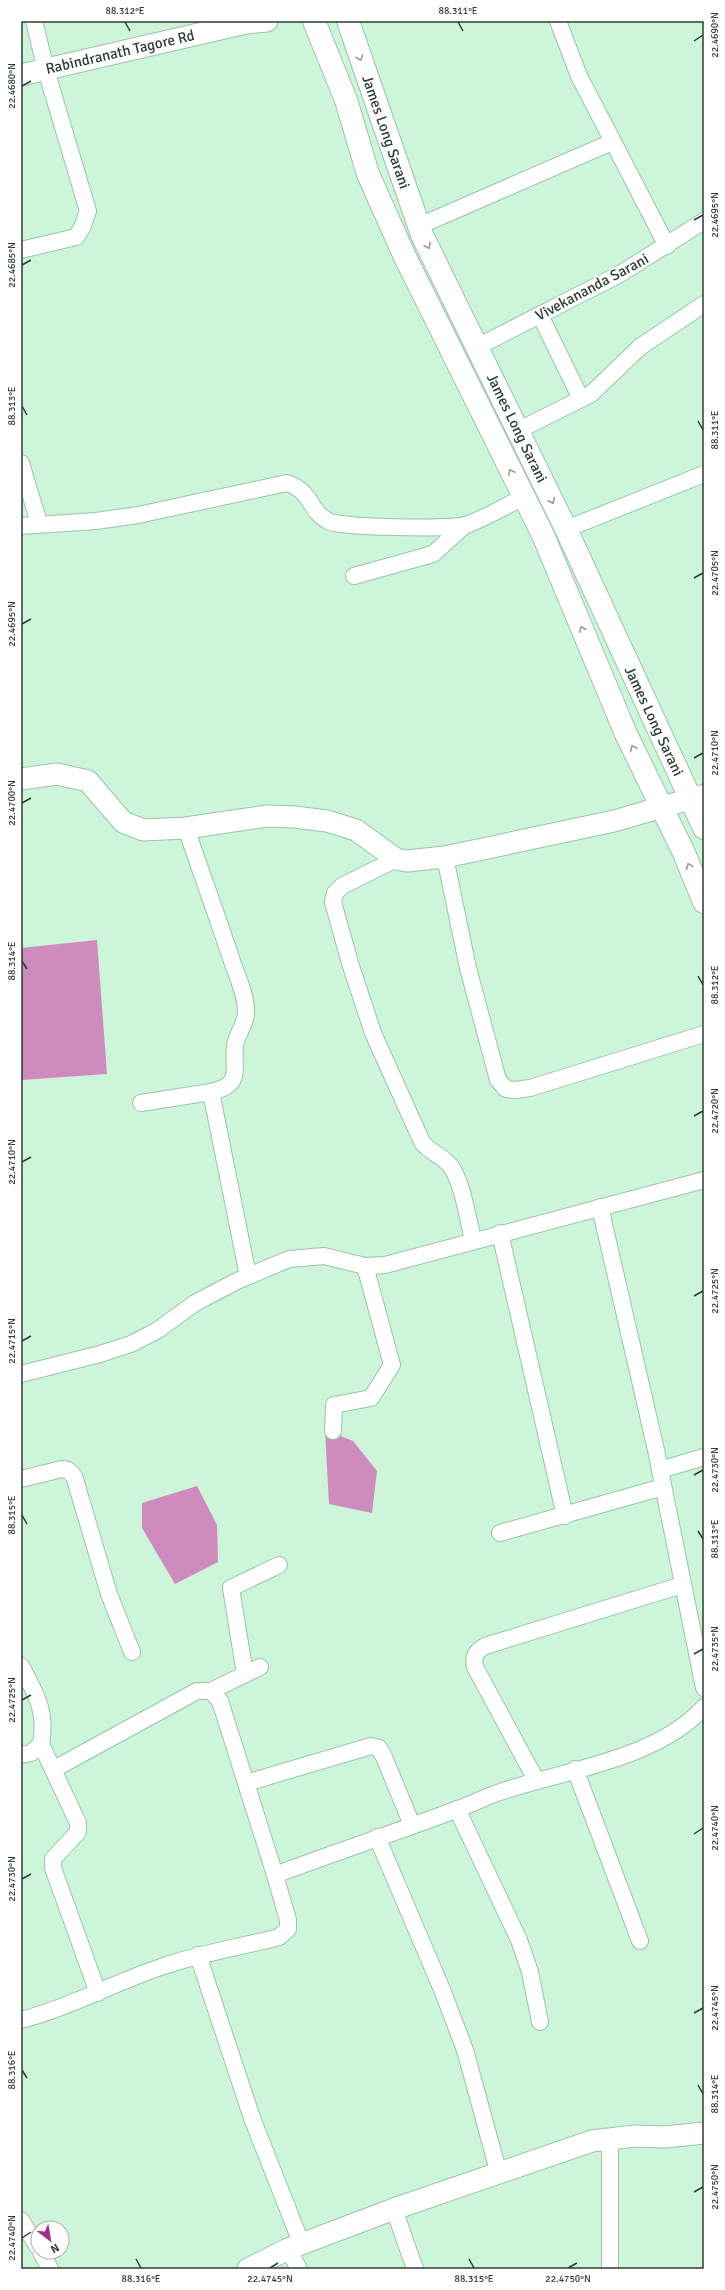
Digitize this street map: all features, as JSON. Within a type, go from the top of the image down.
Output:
[{"type":"main road","points":[[314,21],[346,100],[368,174],[405,257],[543,535],[626,734],[660,807],[684,853],[704,902]]},
{"type":"main road","name":"James Long Sarani","points":[[348,21],[419,226],[517,431],[697,796],[704,828]]},
{"type":"main road","points":[[454,358],[477,348]]},
{"type":"street","points":[[21,250],[76,237],[82,228],[88,211],[46,70],[34,21]]},
{"type":"street","name":"Rabindranath Tagore Rd","points":[[21,75],[246,23],[267,21]]},
{"type":"street","points":[[558,21],[579,76],[667,246]]},
{"type":"street","points":[[419,226],[612,142]]},
{"type":"street","name":"Vivekananda Sarani","points":[[477,348],[620,274],[667,246],[704,221]]},
{"type":"street","points":[[517,431],[581,399],[602,385],[623,361],[640,347],[704,304]]},
{"type":"street","points":[[540,315],[581,399]]},
{"type":"street","points":[[21,463],[39,523]]},
{"type":"street","points":[[566,529],[704,474]]},
{"type":"street","points":[[21,526],[39,523],[96,521],[138,515],[287,483],[298,487],[320,516],[330,522],[409,527],[465,525]]},
{"type":"street","points":[[354,576],[434,554],[465,525],[524,497]]},
{"type":"street","points":[[21,779],[57,774],[88,780],[123,822],[143,830],[186,828],[267,816],[327,821],[356,830],[396,859],[407,861],[445,858],[614,821],[697,796]]},
{"type":"street","points":[[141,1103],[222,1089],[230,1084],[236,1075],[235,1047],[246,1013],[237,974],[186,828]]},
{"type":"street","points":[[445,858],[468,968],[492,1061],[498,1080],[506,1089],[515,1090],[530,1088],[704,1034]]},
{"type":"street","points":[[396,859],[342,886],[335,893],[333,902],[350,962],[373,1033],[422,1142],[428,1150],[445,1160],[457,1178],[473,1240]]},
{"type":"street","points":[[211,1092],[248,1276]]},
{"type":"street","points":[[21,1374],[100,1354],[131,1344],[158,1330],[195,1303],[248,1276],[289,1259],[324,1256],[366,1266],[414,1258],[473,1240],[704,1180]]},
{"type":"street","points":[[600,1207],[660,1470],[704,1688]]},
{"type":"street","points":[[500,1233],[565,1516]]},
{"type":"street","points":[[333,1431],[334,1405],[371,1398],[392,1365],[366,1266]]},
{"type":"street","points":[[660,1470],[704,1457]]},
{"type":"street","points":[[21,1479],[62,1469],[68,1470],[74,1476],[107,1587],[132,1652]]},
{"type":"street","points":[[500,1533],[565,1516],[663,1487]]},
{"type":"street","points":[[245,1674],[231,1588],[279,1565]]},
{"type":"street","points":[[536,1780],[475,1667],[474,1657],[477,1651],[485,1646],[682,1585]]},
{"type":"street","points":[[21,1666],[42,1710],[44,1727],[41,1744],[78,1823],[78,1832],[53,1859],[53,1868],[98,1993]]},
{"type":"street","points":[[54,1769],[197,1691],[211,1691],[260,1666]]},
{"type":"street","points":[[21,2020],[98,1993],[162,1966],[198,1955],[279,1937],[288,1929],[288,1920],[275,1875],[220,1701],[211,1691]]},
{"type":"street","points":[[275,1875],[376,1837],[457,1809],[498,1792],[628,1754],[662,1738],[695,1717],[704,1707]]},
{"type":"street","points":[[21,1755],[31,1753],[41,1744]]},
{"type":"street","points":[[246,1783],[371,1746],[379,1748],[412,1825]]},
{"type":"street","points":[[576,1769],[640,1941]]},
{"type":"street","points":[[457,1809],[519,1940],[530,1972],[540,2022]]},
{"type":"street","points":[[376,1837],[443,1992],[465,2050],[499,2174]]},
{"type":"street","points":[[198,1955],[295,2247],[299,2269]]},
{"type":"street","points":[[248,2269],[295,2247],[394,2209],[592,2141],[635,2136],[665,2137],[704,2133]]},
{"type":"street","points":[[610,2138],[610,2269]]},
{"type":"street","points":[[394,2209],[415,2269]]},
{"type":"street","points":[[21,2220],[30,2234]]},
{"type":"street","points":[[45,2260],[50,2269]]},
{"type":"shaded area","points":[[97,940],[107,1074],[21,1080],[21,948]]},
{"type":"shaded area","points":[[325,1430],[353,1441],[377,1471],[372,1513],[329,1504]]},
{"type":"shaded area","points":[[197,1486],[217,1525],[218,1562],[175,1584],[142,1528],[142,1503]]}]
